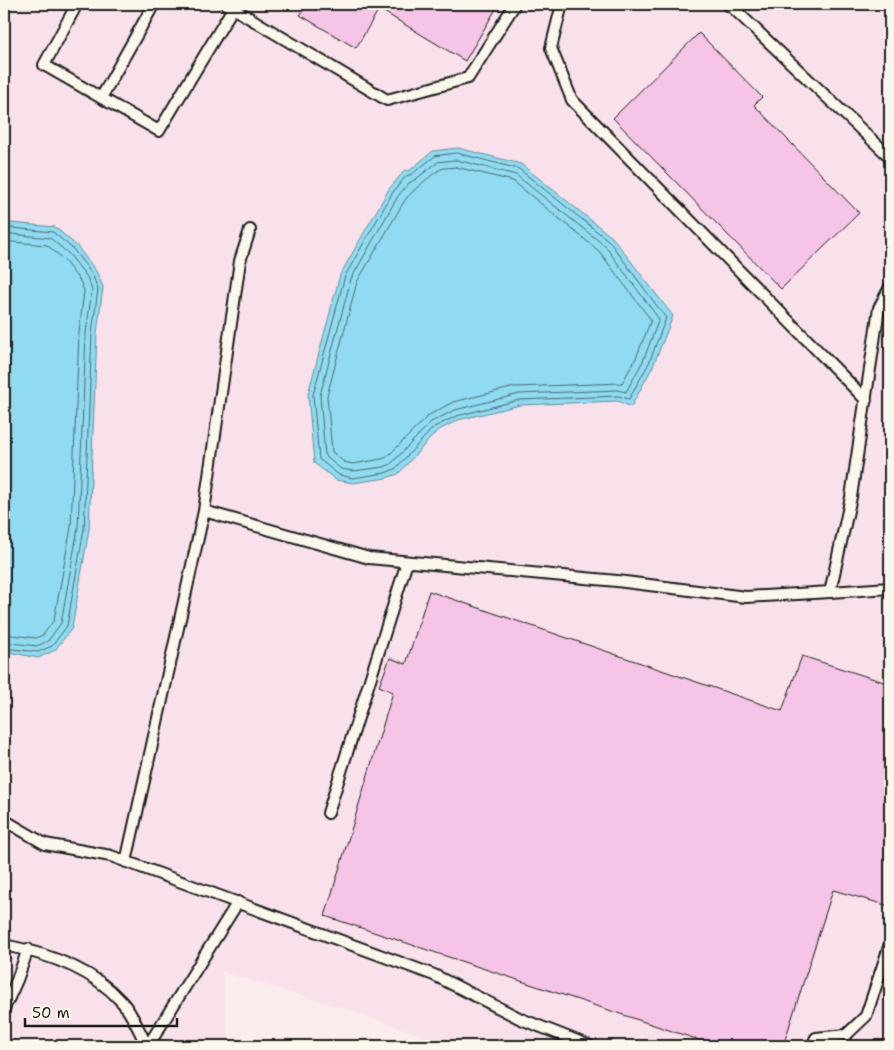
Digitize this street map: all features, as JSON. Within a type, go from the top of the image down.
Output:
[{"type":"lane","points":[[78,4],[44,65],[159,131],[230,6],[387,100],[468,78],[515,4]]},
{"type":"lane","points":[[101,98],[154,4]]},
{"type":"lane","points":[[565,4],[561,8],[551,48],[572,100],[866,400]]},
{"type":"lane","points":[[726,4],[732,7],[890,157]]},
{"type":"lane","points":[[126,862],[204,511],[240,261],[250,230]]},
{"type":"lane","points":[[830,592],[851,497],[879,308],[890,287]]},
{"type":"lane","points":[[204,511],[369,558],[617,581],[746,597],[890,588]]},
{"type":"lane","points":[[328,813],[407,562]]},
{"type":"lane","points":[[4,820],[45,844],[111,856],[434,975],[521,1019],[590,1046]]},
{"type":"lane","points":[[4,945],[28,950],[61,961],[98,980],[121,1001],[148,1046],[238,902]]},
{"type":"lane","points":[[812,1046],[816,1038],[846,1035],[866,1016],[890,944]]},
{"type":"lane","points":[[4,1009],[28,950]]},
{"type":"shaded area","points":[[4,4],[890,4],[890,1046],[453,1046],[343,1008],[222,972],[229,1046],[4,1046]]},
{"type":"water","points":[[458,148],[521,164],[613,238],[673,316],[653,366],[631,407],[618,401],[520,405],[458,420],[437,431],[398,474],[386,478],[353,483],[336,480],[314,463],[308,394],[340,275],[389,189],[405,170],[409,171],[433,151]]},
{"type":"water","points":[[11,223],[55,227],[77,246],[96,271],[103,287],[97,333],[89,529],[72,628],[55,650],[38,658],[4,651],[4,225]]},
{"type":"building","points":[[297,4],[499,4],[465,61],[379,9],[356,48],[300,15],[305,8]]},
{"type":"building","points":[[877,4],[890,4],[890,10]]},
{"type":"building","points":[[699,33],[762,97],[754,105],[859,213],[781,289],[613,118]]},
{"type":"building","points":[[429,591],[782,711],[802,656],[890,684],[889,906],[833,890],[783,1046],[717,1046],[325,916],[393,692],[379,686],[390,658],[406,664]]}]
